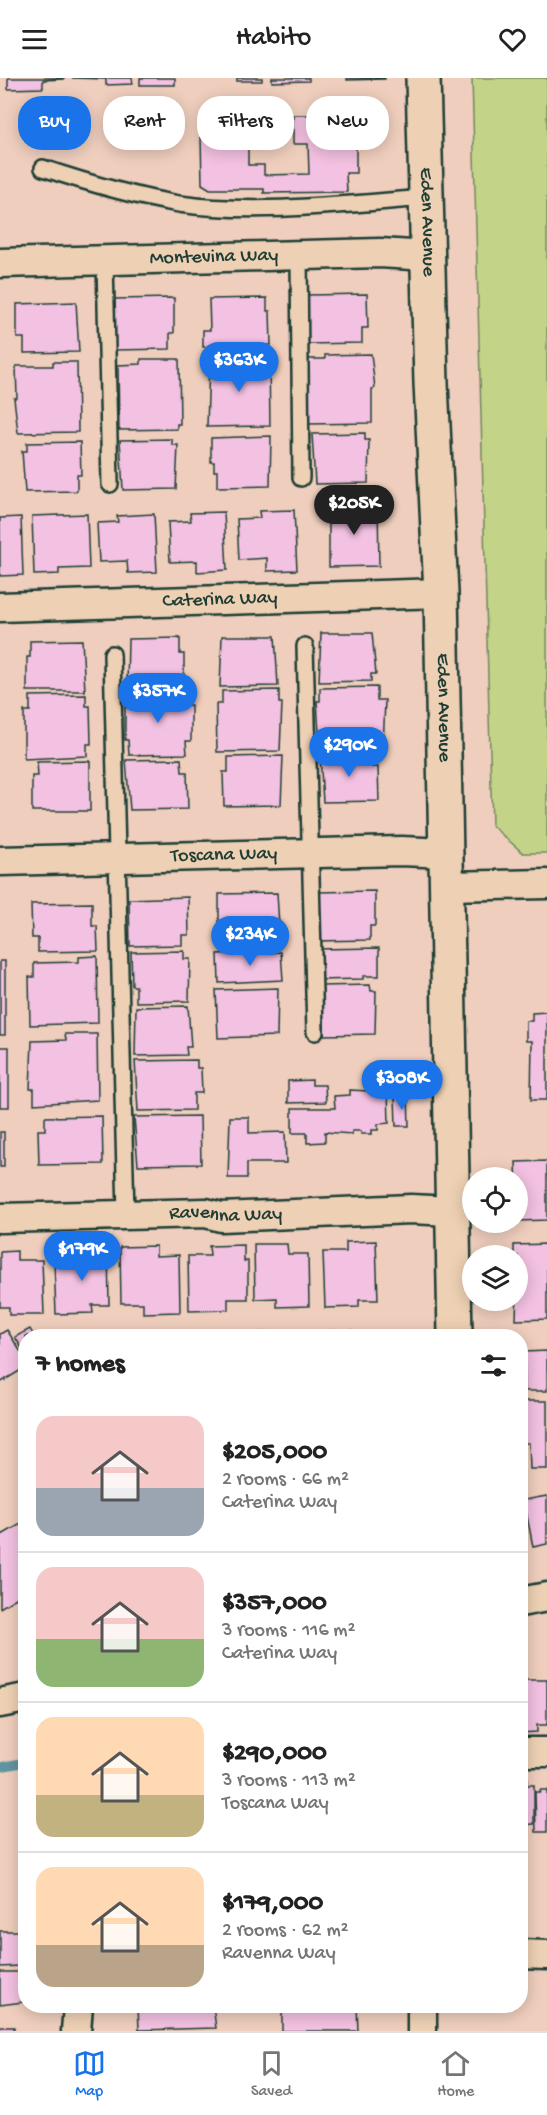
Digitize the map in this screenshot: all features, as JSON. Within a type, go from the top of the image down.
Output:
[{"type":"street","name":"Eden Avenue","points":[[423,78],[441,593],[455,1329]]},
{"type":"street","name":"Montevina Way","points":[[0,263],[380,253],[428,256]]},
{"type":"street","name":"Caterina Way","points":[[0,607],[441,593]]},
{"type":"street","name":"Toscana Way","points":[[0,861],[447,853]]},
{"type":"street","points":[[447,886],[547,884]]},
{"type":"street","name":"Ravenna Way","points":[[0,1218],[206,1213],[221,1217],[411,1209],[451,1211]]},
{"type":"street","points":[[528,1601],[547,1597]]},
{"type":"street","points":[[0,1703],[18,1700]]},
{"type":"street","points":[[528,1752],[547,1752]]},
{"type":"street","points":[[528,1954],[547,1954]]},
{"type":"street","points":[[76,2031],[77,2013]]},
{"type":"street","points":[[422,2013],[422,2031]]},
{"type":"lane","points":[[43,168],[112,191],[182,204],[240,208],[426,198]]},
{"type":"lane","points":[[299,256],[301,478]]},
{"type":"lane","points":[[105,261],[110,484]]},
{"type":"lane","points":[[305,646],[315,1032]]},
{"type":"lane","points":[[112,654],[126,1214]]},
{"type":"green space","points":[[472,78],[547,78],[547,853],[523,853],[492,826]]},
{"type":"building","points":[[8,78],[64,79],[43,80],[43,88],[8,89]]},
{"type":"building","points":[[72,78],[132,78],[133,84],[106,85],[106,79]]},
{"type":"building","points":[[140,78],[175,78],[175,85],[140,85]]},
{"type":"building","points":[[237,78],[262,78],[262,81],[237,81]]},
{"type":"building","points":[[272,78],[309,78],[309,81],[272,82]]},
{"type":"building","points":[[347,78],[385,78],[385,79],[347,80]]},
{"type":"building","points":[[294,115],[306,115],[306,144],[294,144]]},
{"type":"building","points":[[201,150],[248,150],[248,165],[264,165],[264,175],[309,174],[308,150],[356,150],[356,173],[346,173],[347,192],[264,193],[264,189],[210,189],[202,184]]},
{"type":"building","points":[[367,294],[368,328],[362,328],[362,343],[306,344],[305,310],[308,310],[308,295]]},
{"type":"building","points":[[174,298],[174,333],[170,333],[170,349],[114,350],[113,299]]},
{"type":"building","points":[[267,298],[267,311],[270,311],[271,345],[203,347],[203,330],[210,330],[209,299]]},
{"type":"building","points":[[76,302],[79,352],[24,353],[24,338],[17,338],[17,304]]},
{"type":"building","points":[[371,354],[375,388],[372,389],[372,423],[308,424],[306,359],[325,359],[325,355]]},
{"type":"building","points":[[244,357],[269,357],[270,426],[207,427],[209,362],[244,361]]},
{"type":"building","points":[[141,359],[179,359],[180,424],[177,424],[177,429],[119,430],[118,365],[141,364]]},
{"type":"building","points":[[53,362],[77,362],[78,432],[18,433],[14,398],[17,398],[16,366],[53,366]]},
{"type":"building","points":[[365,433],[365,440],[369,440],[368,483],[315,484],[312,434]]},
{"type":"building","points":[[271,436],[270,486],[217,487],[217,471],[214,471],[214,462],[211,462],[211,438]]},
{"type":"building","points":[[172,439],[172,445],[178,445],[176,489],[123,490],[120,440]]},
{"type":"building","points":[[80,442],[81,475],[77,475],[77,491],[25,492],[22,451],[27,451],[27,443]]},
{"type":"building","points":[[378,504],[379,566],[329,567],[329,505]]},
{"type":"building","points":[[294,510],[297,570],[267,571],[267,558],[239,560],[237,519],[260,518],[259,511]]},
{"type":"building","points":[[224,512],[227,570],[197,572],[197,561],[170,562],[168,522],[191,521],[190,513]]},
{"type":"building","points":[[87,514],[89,568],[59,569],[59,574],[34,575],[32,516]]},
{"type":"building","points":[[154,514],[157,572],[128,573],[127,561],[99,562],[97,523],[118,522],[117,516]]},
{"type":"building","points":[[21,517],[23,575],[0,576],[0,518]]},
{"type":"building","points":[[321,633],[372,633],[376,674],[371,674],[371,681],[319,682]]},
{"type":"building","points":[[222,636],[275,636],[278,686],[220,687]]},
{"type":"building","points":[[180,638],[180,654],[184,654],[184,687],[127,687],[128,639]]},
{"type":"building","points":[[82,640],[85,691],[27,691],[27,657],[30,657],[30,641]]},
{"type":"building","points":[[377,687],[377,700],[385,700],[383,748],[320,749],[317,701],[320,701],[320,688]]},
{"type":"building","points":[[279,690],[279,703],[282,703],[280,751],[217,752],[216,704],[222,704],[222,691]]},
{"type":"building","points":[[184,692],[184,705],[191,705],[191,741],[186,741],[187,754],[129,755],[128,740],[125,740],[125,707],[128,707],[128,693]]},
{"type":"building","points":[[86,695],[86,706],[90,706],[91,744],[87,744],[87,756],[24,759],[24,711],[30,711],[30,696]]},
{"type":"building","points":[[372,753],[372,767],[378,767],[379,801],[323,802],[320,754]]},
{"type":"building","points":[[283,756],[281,805],[224,806],[223,772],[228,772],[228,757]]},
{"type":"building","points":[[181,759],[182,772],[187,772],[188,809],[130,810],[126,760]]},
{"type":"building","points":[[90,761],[90,811],[32,811],[32,776],[38,776],[37,762]]},
{"type":"building","points":[[375,891],[375,926],[370,926],[370,940],[315,941],[317,892]]},
{"type":"building","points":[[277,893],[280,943],[277,943],[277,947],[224,948],[224,932],[219,932],[219,894]]},
{"type":"building","points":[[188,897],[189,935],[182,935],[182,945],[130,946],[129,899]]},
{"type":"building","points":[[92,903],[92,926],[97,926],[98,951],[38,952],[38,938],[32,938],[31,904]]},
{"type":"building","points":[[379,948],[379,976],[363,976],[363,979],[317,980],[316,949]]},
{"type":"building","points":[[265,950],[265,953],[281,952],[283,980],[219,983],[218,954]]},
{"type":"building","points":[[184,951],[184,959],[190,959],[189,1001],[136,1002],[136,986],[132,986],[131,952]]},
{"type":"building","points":[[97,956],[98,1023],[30,1025],[29,977],[34,977],[34,963],[79,962],[79,957]]},
{"type":"building","points":[[0,961],[5,961],[5,1035],[0,1035]]},
{"type":"building","points":[[370,985],[371,991],[376,991],[375,1034],[324,1035],[324,1019],[320,1019],[320,986]]},
{"type":"building","points":[[278,988],[277,1036],[218,1038],[216,990]]},
{"type":"building","points":[[188,1006],[191,1047],[186,1047],[187,1055],[135,1056],[136,1007]]},
{"type":"building","points":[[547,1012],[547,1100],[531,1100],[532,1041],[526,1041],[526,1021],[532,1021],[532,1013]]},
{"type":"building","points":[[65,1034],[97,1034],[98,1100],[34,1104],[34,1089],[30,1089],[32,1041],[66,1040]]},
{"type":"building","points":[[0,1047],[9,1047],[9,1107],[0,1107]]},
{"type":"building","points":[[197,1060],[197,1068],[201,1068],[202,1093],[194,1093],[194,1110],[138,1111],[135,1061]]},
{"type":"building","points":[[312,1080],[312,1085],[325,1085],[326,1102],[288,1103],[288,1081]]},
{"type":"building","points":[[350,1090],[388,1092],[389,1123],[378,1124],[378,1130],[372,1130],[372,1134],[361,1134],[361,1131],[352,1131],[352,1134],[325,1132],[325,1142],[307,1143],[307,1133],[292,1133],[292,1108],[335,1108],[334,1096],[350,1095]]},
{"type":"building","points":[[408,1095],[409,1126],[396,1126],[395,1096]]},
{"type":"building","points":[[102,1116],[103,1164],[39,1165],[38,1130],[45,1130],[45,1117]]},
{"type":"building","points":[[200,1116],[201,1164],[138,1165],[134,1117]]},
{"type":"building","points":[[230,1117],[249,1117],[249,1133],[285,1132],[286,1163],[247,1163],[247,1178],[228,1178]]},
{"type":"building","points":[[0,1132],[4,1132],[4,1167],[0,1167]]},
{"type":"building","points":[[547,1161],[547,1220],[528,1221],[528,1167],[516,1167],[516,1162]]},
{"type":"building","points":[[376,1241],[378,1300],[359,1300],[359,1307],[325,1308],[323,1252],[346,1252],[346,1242]]},
{"type":"building","points":[[254,1244],[287,1244],[288,1254],[308,1254],[309,1306],[277,1307],[277,1298],[255,1299]]},
{"type":"building","points":[[547,1244],[547,1319],[516,1320],[516,1311],[528,1311],[528,1245],[514,1245]]},
{"type":"building","points":[[244,1245],[244,1261],[248,1261],[248,1299],[228,1299],[228,1310],[189,1311],[188,1256],[210,1256],[209,1246]]},
{"type":"building","points":[[156,1246],[156,1256],[179,1255],[180,1312],[143,1313],[143,1303],[121,1303],[120,1247]]},
{"type":"building","points":[[108,1248],[109,1305],[92,1305],[93,1313],[56,1314],[54,1260],[76,1259],[75,1249]]},
{"type":"building","points":[[17,1251],[17,1260],[42,1260],[44,1315],[9,1315],[9,1307],[0,1307],[0,1252]]},
{"type":"building","points":[[7,1330],[18,1347],[18,1372],[0,1383],[0,1334]]},
{"type":"building","points":[[547,1351],[547,1391],[528,1391],[528,1352]]},
{"type":"building","points":[[528,1401],[547,1401],[547,1469],[530,1469]]},
{"type":"building","points":[[547,1496],[547,1544],[533,1547],[528,1521],[528,1499]]},
{"type":"building","points":[[18,1526],[18,1597],[0,1608],[0,1536]]},
{"type":"building","points":[[528,1680],[547,1680],[547,1725],[537,1725],[537,1732],[528,1733]]},
{"type":"building","points":[[528,1785],[534,1785],[534,1824],[528,1824]]},
{"type":"building","points":[[540,1790],[547,1790],[547,1832],[536,1832],[535,1792],[540,1792]]},
{"type":"building","points":[[0,1931],[18,1931],[18,1966],[0,1967]]},
{"type":"building","points":[[0,1972],[18,1972],[18,2003],[0,2005]]},
{"type":"building","points":[[138,2013],[214,2013],[216,2028],[139,2030]]},
{"type":"building","points":[[282,2013],[357,2013],[358,2031],[282,2031]]},
{"type":"building","points":[[0,2027],[14,2027],[14,2031],[0,2031]]},
{"type":"waterway","points":[[0,1767],[18,1764]]}]
